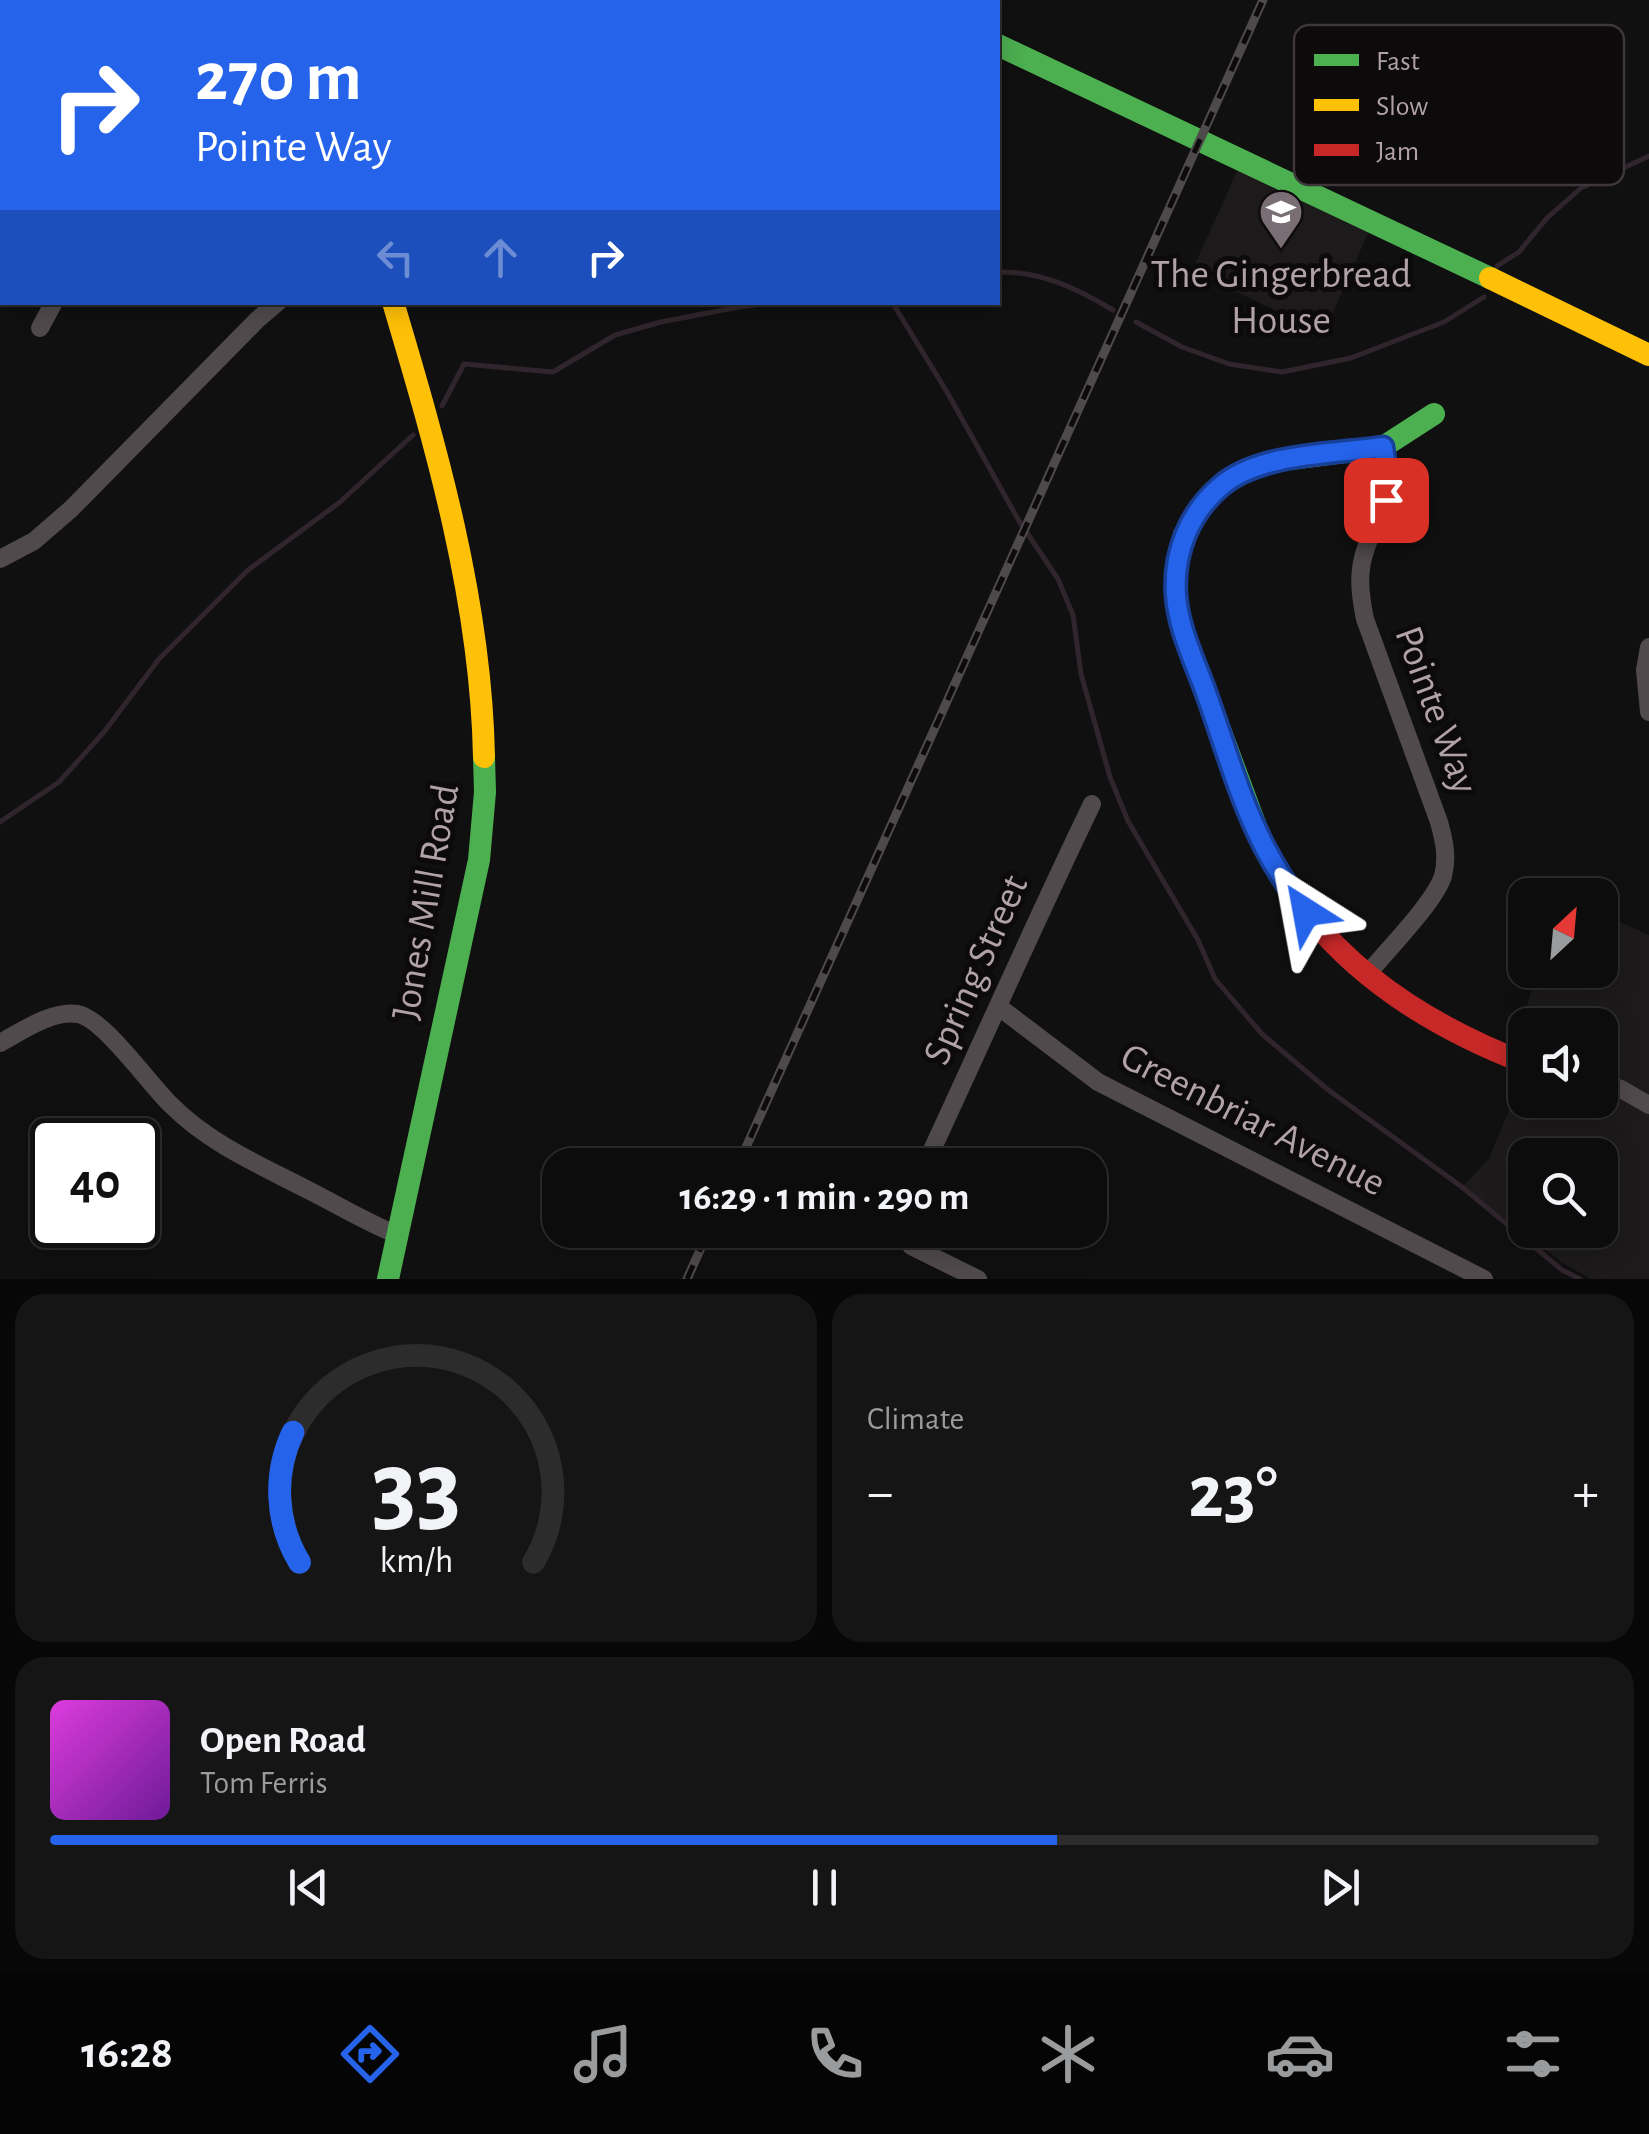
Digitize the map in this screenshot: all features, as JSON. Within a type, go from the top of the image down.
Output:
[{"type":"street","points":[[1000,46],[1649,355]]},
{"type":"street","points":[[40,328],[52,305]]},
{"type":"street","points":[[0,560],[34,541],[71,510],[275,305]]},
{"type":"street","name":"Jones Mill Road","points":[[388,1279],[480,860],[486,805],[475,651],[454,536],[435,451],[394,305]]},
{"type":"street","points":[[1434,414],[1383,447],[1267,462],[1222,484],[1184,535],[1176,566],[1176,597],[1183,630],[1247,807],[1286,885],[1331,941],[1367,975],[1442,1028],[1508,1057]]},
{"type":"street","name":"Pointe Way","points":[[1367,975],[1434,894],[1446,858],[1439,822],[1361,600],[1360,567],[1386,500],[1388,480],[1383,447]]},
{"type":"street","points":[[1649,647],[1644,670],[1649,712]]},
{"type":"street","name":"Spring Street","points":[[932,1148],[1092,804]]},
{"type":"street","name":"Greenbriar Avenue","points":[[999,1007],[1098,1082],[1484,1279]]},
{"type":"street","points":[[0,1043],[62,1014],[81,1014],[110,1037],[196,1128],[242,1156],[398,1235]]},
{"type":"street","points":[[1618,1089],[1649,1104]]},
{"type":"street","points":[[915,1248],[978,1279]]},
{"type":"shaded area","name":"The Gingerbread House","points":[[1238,169],[1370,229],[1324,333],[1192,271]]},
{"type":"shaded area","points":[[1618,921],[1649,935],[1649,1279],[1591,1279],[1543,1248],[1618,1248],[1618,1138],[1508,1138],[1508,1222],[1462,1187],[1488,1160],[1508,1112],[1508,1118],[1618,1118],[1618,1008],[1527,1008],[1532,988],[1618,988]]},
{"type":"waterway","points":[[1624,168],[1649,156]]},
{"type":"waterway","points":[[1497,266],[1519,252],[1547,218],[1587,185]]},
{"type":"waterway","points":[[1000,272],[1058,282],[1113,310]]},
{"type":"waterway","points":[[1136,322],[1182,347],[1229,364],[1282,372],[1351,358],[1444,322],[1484,297]]},
{"type":"waterway","points":[[442,406],[464,364],[553,372],[615,335],[661,322],[755,305]]},
{"type":"waterway","points":[[894,305],[1019,521],[1058,579],[1073,615],[1081,674],[1110,777],[1128,821],[1198,940],[1215,979],[1262,1034],[1327,1089],[1462,1187],[1562,1270],[1580,1279]]},
{"type":"waterway","points":[[0,822],[59,782],[104,732],[159,659],[248,570],[340,502],[413,435]]},
{"type":"railway","points":[[746,1148],[1263,0]]},
{"type":"railway","points":[[687,1279],[701,1248]]},
{"type":"traffic: fast","points":[[1000,46],[1490,278]]},
{"type":"traffic: fast","points":[[1260,837],[1183,630],[1175,597],[1176,567],[1184,535],[1195,515],[1222,484],[1245,470],[1267,462],[1383,447],[1434,414]]},
{"type":"traffic: fast","points":[[388,1279],[479,860],[484,757]]},
{"type":"traffic: slow","points":[[1490,278],[1649,355]]},
{"type":"traffic: slow","points":[[394,305],[454,526],[475,641],[484,757]]},
{"type":"traffic: jam","points":[[1260,837],[1282,878],[1337,947],[1405,1002],[1508,1056]]},
{"type":"place","name":"The Gingerbread House","points":[[1281,250]]},
{"type":"route","points":[[1306,912],[1286,885],[1247,807],[1183,630],[1176,597],[1176,566],[1184,535],[1206,501],[1222,484],[1267,462],[1383,447],[1388,480],[1386,500]]}]
